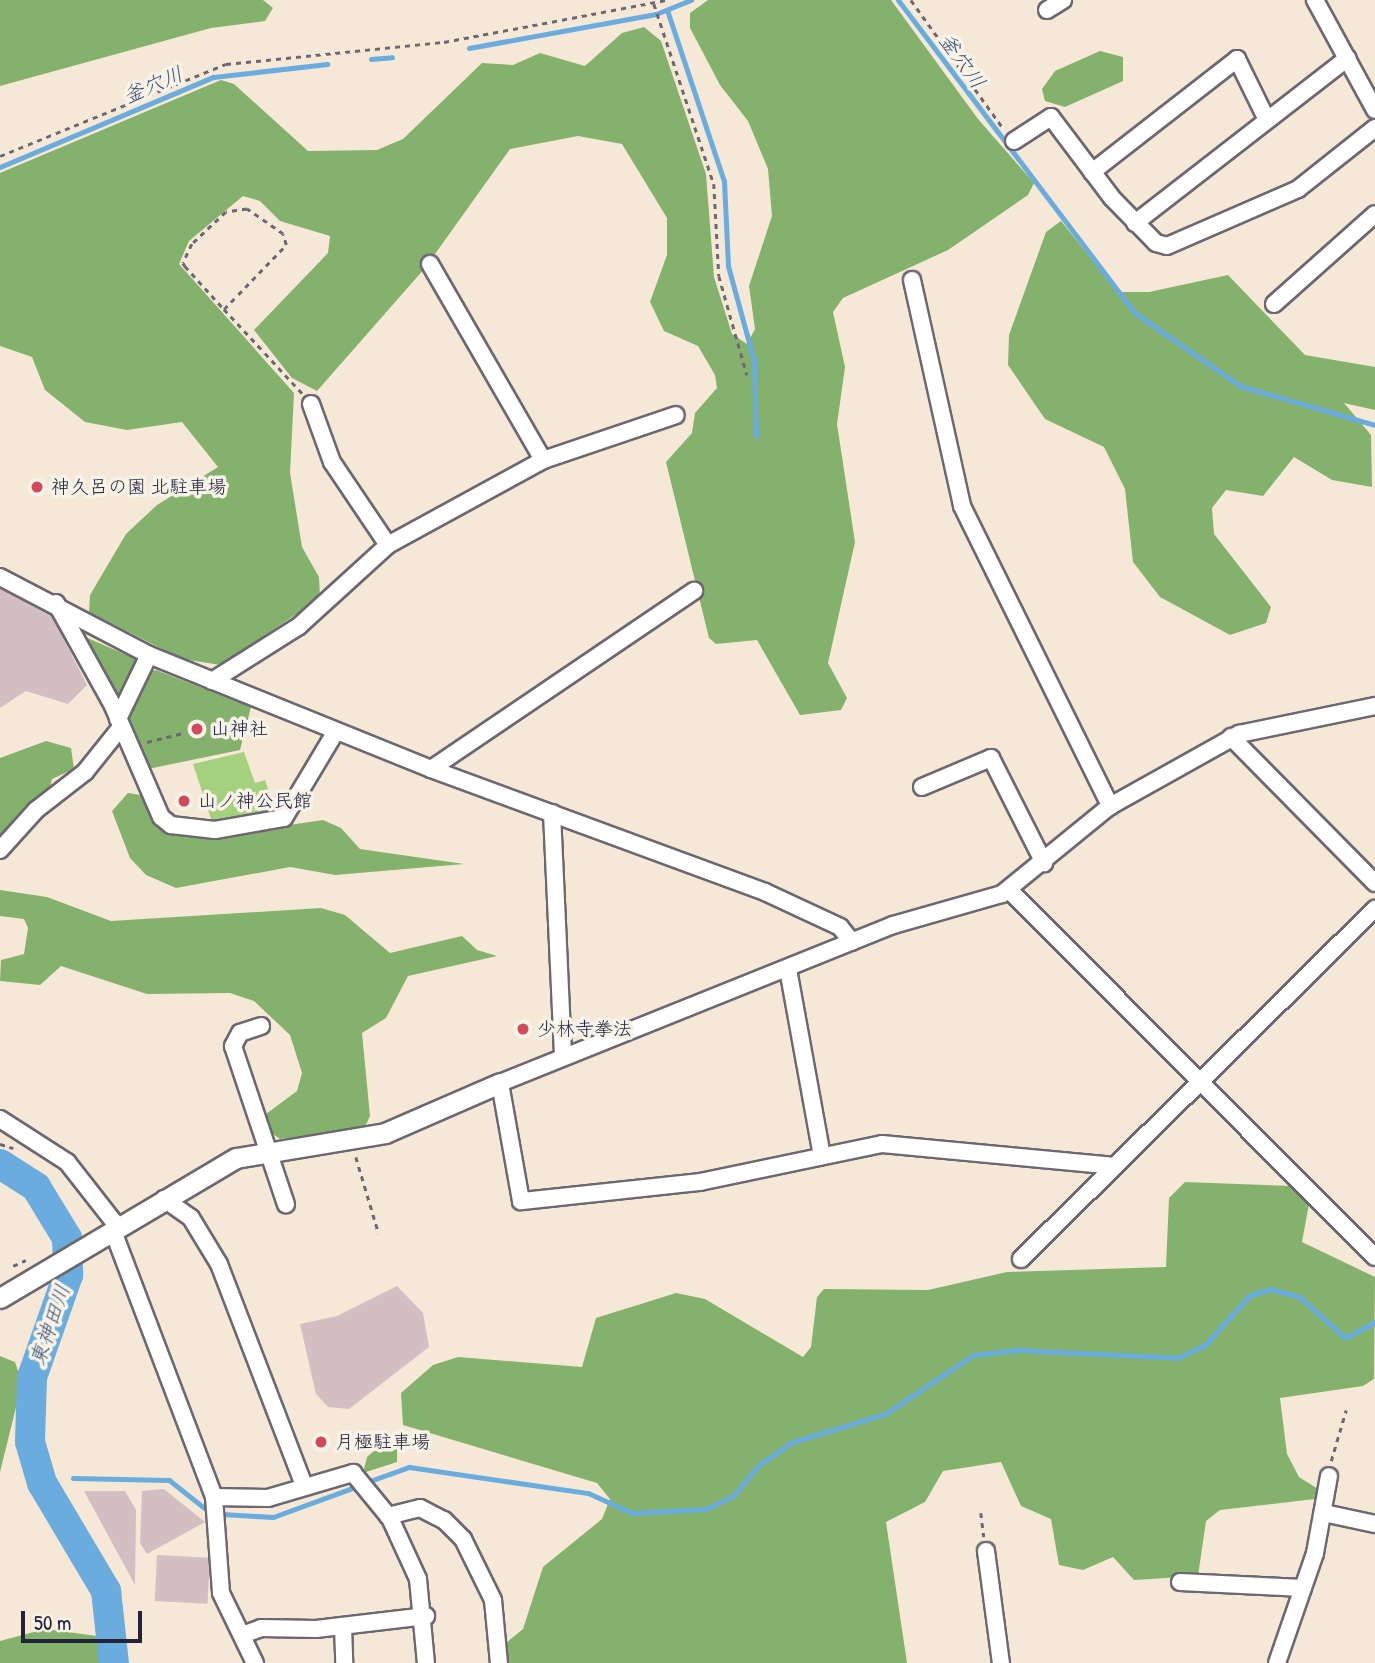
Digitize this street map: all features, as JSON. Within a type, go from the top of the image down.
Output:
[{"type":"street","points":[[1047,10],[1063,0]]},
{"type":"street","points":[[1315,0],[1375,110]]},
{"type":"street","points":[[1135,223],[1266,118],[1348,58]]},
{"type":"street","points":[[1092,172],[1237,59],[1266,118]]},
{"type":"street","points":[[1014,141],[1051,117],[1135,223],[1156,243],[1173,244],[1193,230],[1298,189],[1375,128]]},
{"type":"street","points":[[1274,304],[1375,214]]},
{"type":"street","points":[[430,264],[542,460]]},
{"type":"street","points":[[912,279],[962,506],[1110,806]]},
{"type":"street","points":[[311,404],[332,462],[388,545]]},
{"type":"street","points":[[212,681],[299,626],[388,545],[542,460],[676,415]]},
{"type":"street","points":[[0,577],[56,603],[149,655],[431,769],[765,892],[841,927],[852,942]]},
{"type":"street","points":[[431,769],[694,591]]},
{"type":"street","points":[[56,603],[120,723],[165,822],[229,829],[284,818],[336,731]]},
{"type":"street","points":[[0,850],[36,810],[85,772],[120,723],[149,655]]},
{"type":"street","points":[[0,1298],[221,1165],[265,1149],[351,1139],[430,1118],[563,1055],[852,942],[1009,890],[1110,806],[1231,737],[1375,706]]},
{"type":"street","points":[[1231,737],[1375,883]]},
{"type":"street","points":[[922,787],[990,758],[1044,863]]},
{"type":"street","points":[[552,813],[563,1055]]},
{"type":"street","points":[[1009,890],[1375,1257]]},
{"type":"street","points":[[1021,1259],[1375,909]]},
{"type":"street","points":[[788,969],[822,1156]]},
{"type":"street","points":[[261,1026],[240,1032],[233,1046],[265,1149],[286,1204]]},
{"type":"street","points":[[500,1083],[521,1201],[700,1182],[882,1144],[1115,1166]]},
{"type":"street","points":[[0,1119],[67,1162],[115,1229],[214,1497],[219,1581],[256,1663]]},
{"type":"street","points":[[164,1199],[191,1218],[219,1264],[304,1486]]},
{"type":"street","points":[[214,1497],[260,1499],[350,1471],[388,1516],[418,1579],[426,1616],[426,1663]]},
{"type":"street","points":[[1277,1663],[1303,1588],[1324,1513],[1329,1476]]},
{"type":"street","points":[[388,1516],[420,1508],[454,1528],[490,1591],[499,1663]]},
{"type":"street","points":[[1324,1513],[1375,1524]]},
{"type":"street","points":[[986,1551],[1001,1663]]},
{"type":"street","points":[[1180,1582],[1303,1588]]},
{"type":"street","points":[[242,1635],[261,1628],[343,1626],[426,1616]]},
{"type":"street","points":[[343,1626],[344,1663]]},
{"type":"path","points":[[0,156],[226,64],[444,43],[667,0]]},
{"type":"path","points":[[911,0],[1014,141]]},
{"type":"path","points":[[654,4],[714,184],[719,276],[747,375]]},
{"type":"path","points":[[224,309],[286,245],[283,234],[247,209],[226,212],[183,259],[224,309],[311,404]]},
{"type":"path","points":[[130,747],[182,733]]},
{"type":"path","points":[[351,1139],[379,1234]]},
{"type":"path","points":[[1329,1476],[1346,1410]]},
{"type":"path","points":[[981,1513],[986,1551]]},
{"type":"shaded area","points":[[0,586],[48,608],[87,685],[68,704],[26,691],[0,708]]},
{"type":"shaded area","points":[[397,1286],[423,1313],[429,1347],[349,1409],[328,1407],[316,1394],[300,1324],[337,1316]]},
{"type":"shaded area","points":[[164,1489],[205,1522],[147,1554],[140,1543],[142,1491]]},
{"type":"shaded area","points":[[84,1491],[125,1491],[136,1510],[135,1585]]},
{"type":"shaded area","points":[[157,1555],[210,1558],[208,1604],[155,1601]]},
{"type":"green space","points":[[0,0],[263,0],[273,8],[265,21],[211,28],[0,86]]},
{"type":"green space","points":[[708,0],[891,0],[978,119],[1034,183],[1028,195],[948,250],[843,298],[833,312],[845,367],[837,424],[855,542],[828,663],[847,698],[841,710],[800,715],[757,640],[716,644],[709,638],[666,462],[692,433],[695,413],[717,388],[715,375],[698,346],[664,331],[650,302],[667,255],[667,218],[622,144],[578,136],[510,149],[425,268],[317,391],[292,378],[254,330],[328,253],[330,236],[280,221],[260,201],[243,196],[189,241],[179,264],[294,393],[290,473],[302,547],[319,577],[320,598],[221,665],[182,659],[89,612],[90,595],[126,534],[157,505],[218,467],[182,422],[127,430],[85,422],[45,390],[32,357],[0,346],[0,173],[221,80],[234,84],[308,151],[377,150],[403,139],[482,63],[513,65],[540,53],[585,66],[622,33],[644,27],[661,41],[706,174],[714,277],[732,334],[747,344],[755,329],[749,286],[772,216],[768,169],[748,121],[720,85],[690,28],[690,13]]},
{"type":"green space","points":[[1100,51],[1123,57],[1123,81],[1065,107],[1045,101],[1042,89],[1055,71]]},
{"type":"green space","points":[[1061,221],[1118,292],[1149,292],[1228,275],[1305,355],[1375,367],[1375,410],[1344,403],[1371,435],[1372,487],[1332,480],[1294,457],[1263,496],[1226,490],[1212,508],[1214,534],[1271,607],[1266,623],[1230,635],[1160,597],[1133,562],[1125,489],[1104,447],[1045,419],[1008,365],[1009,335],[1046,232]]},
{"type":"green space","points":[[83,636],[138,660],[117,703]]},
{"type":"green space","points":[[156,670],[251,707],[240,750],[148,769],[126,725],[126,710],[148,672]]},
{"type":"green space","points":[[46,741],[71,748],[74,769],[52,779],[48,794],[0,845],[0,758]]},
{"type":"green space","points":[[244,752],[255,783],[265,780],[277,816],[213,825],[193,764]]},
{"type":"green space","points":[[128,793],[141,795],[157,820],[229,834],[323,820],[341,828],[360,849],[464,864],[335,875],[290,867],[176,888],[146,875],[130,858],[112,811]]},
{"type":"green space","points":[[0,890],[47,897],[111,921],[321,908],[345,915],[390,953],[462,936],[477,950],[497,956],[408,976],[386,1018],[362,1033],[370,1116],[364,1129],[280,1139],[270,1132],[266,1114],[297,1091],[302,1073],[290,1035],[254,1001],[230,993],[147,994],[61,966],[40,985],[0,981],[1,960],[24,954],[28,928],[24,919],[0,916]]},
{"type":"green space","points":[[1185,1182],[1292,1186],[1309,1204],[1302,1242],[1375,1277],[1374,1379],[1363,1386],[1280,1398],[1287,1454],[1299,1477],[1318,1489],[1315,1499],[1220,1510],[1206,1521],[1198,1576],[1134,1580],[1113,1557],[1083,1570],[1059,1565],[1051,1519],[1021,1506],[1001,1462],[943,1471],[925,1502],[886,1522],[907,1663],[506,1663],[507,1642],[523,1629],[543,1567],[602,1519],[610,1499],[597,1483],[403,1425],[401,1393],[433,1365],[458,1357],[582,1367],[596,1318],[676,1293],[705,1299],[803,1357],[811,1347],[817,1297],[824,1289],[928,1290],[1007,1272],[1166,1267],[1169,1198]]},
{"type":"green space","points":[[0,1356],[15,1362],[22,1383],[0,1472]]},
{"type":"green space","points":[[381,1445],[397,1449],[397,1462],[363,1473],[367,1457]]},
{"type":"green space","points":[[45,1629],[97,1636],[106,1663],[0,1663],[0,1641]]},
{"type":"waterway","name":"釜穴川","points":[[469,48],[656,14],[691,0]]},
{"type":"waterway","points":[[898,0],[1135,313],[1240,386],[1375,425]]},
{"type":"waterway","points":[[667,10],[724,181],[728,266],[754,361],[756,436]]},
{"type":"waterway","name":"釜穴川","points":[[371,59],[392,57]]},
{"type":"waterway","name":"釜穴川","points":[[0,167],[213,77],[327,64]]},
{"type":"waterway","name":"東神田川","points":[[0,1164],[36,1187],[67,1238],[68,1275],[32,1377],[30,1442],[42,1483],[106,1591],[114,1663]]},
{"type":"waterway","points":[[367,1482],[409,1467],[588,1493],[632,1513],[706,1509],[733,1496],[759,1465],[792,1442],[885,1414],[973,1355],[1017,1350],[1178,1358],[1205,1345],[1249,1296],[1270,1289],[1300,1297],[1345,1338],[1375,1322]]},
{"type":"waterway","points":[[73,1478],[169,1480],[208,1511]]},
{"type":"waterway","points":[[41,1479],[51,1479]]},
{"type":"waterway","points":[[222,1514],[273,1517],[358,1486]]},
{"type":"place","name":"神久呂の園 北駐車場","points":[[37,487]]},
{"type":"place","name":"山神社","points":[[197,729]]},
{"type":"place","name":"山ノ神公民館","points":[[184,801]]},
{"type":"place","name":"少林寺拳法","points":[[523,1029]]},
{"type":"place","name":"月極駐車場","points":[[321,1442]]}]
